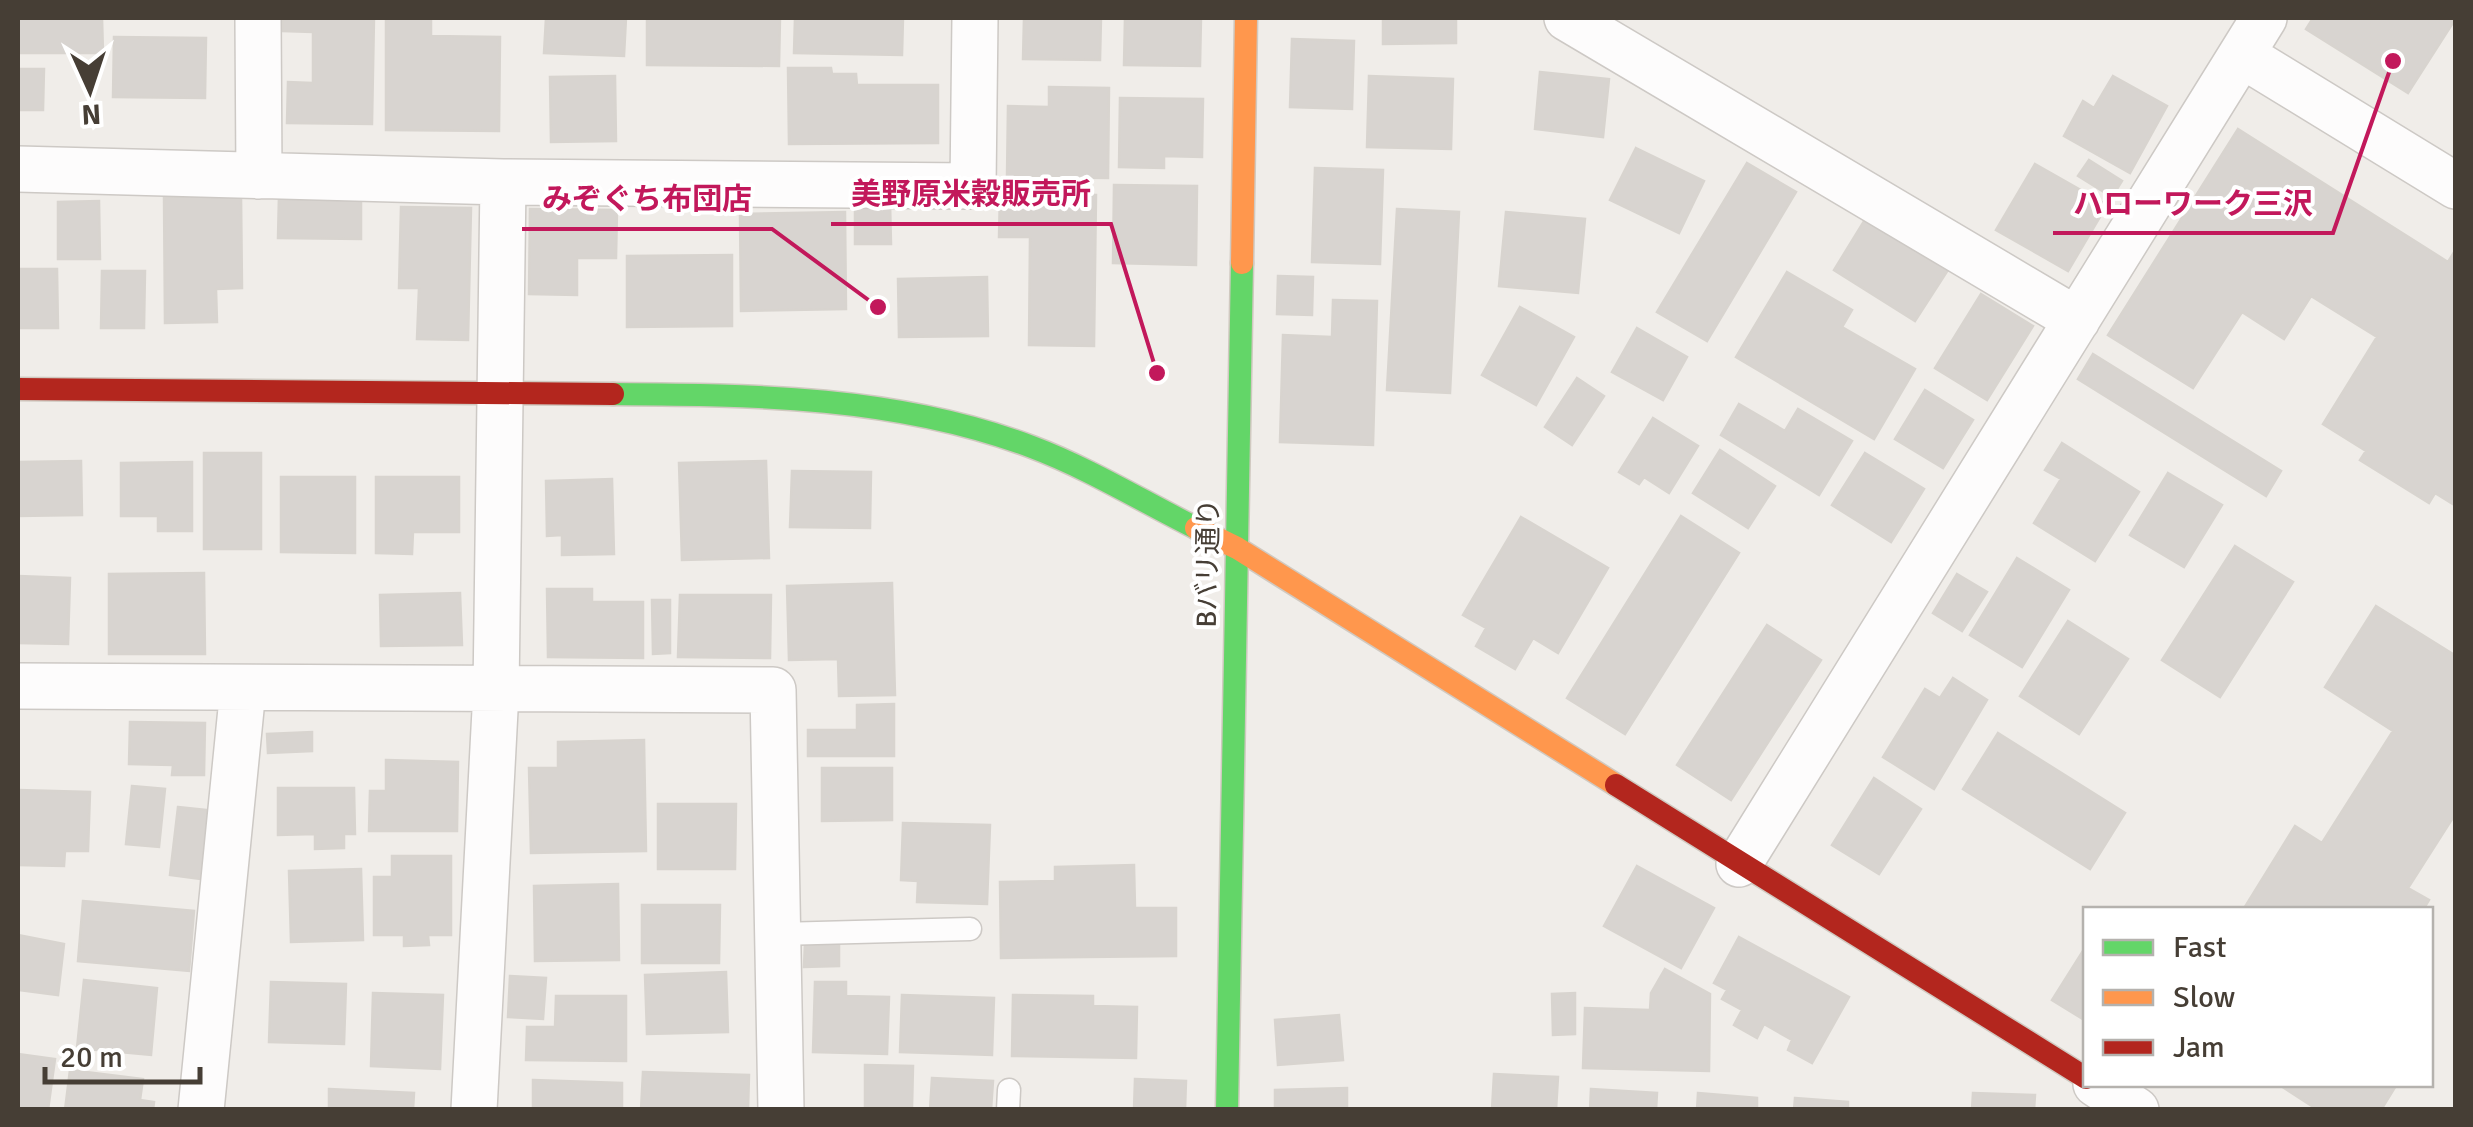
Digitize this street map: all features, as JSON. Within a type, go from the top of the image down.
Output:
[{"type":"street","points":[[258,18],[258,176]]},
{"type":"street","points":[[18,169],[503,182],[973,186],[975,18]]},
{"type":"street","name":"Bバリ通り","points":[[1227,1110],[1246,18]]},
{"type":"street","points":[[1567,18],[2077,320]]},
{"type":"street","points":[[1739,864],[2253,36],[2456,186]]},
{"type":"street","points":[[474,1110],[496,691],[503,182]]},
{"type":"street","points":[[18,389],[775,395],[902,410],[1033,448],[1237,548],[2083,1076]]},
{"type":"street","points":[[18,686],[773,690],[781,1110]]},
{"type":"street","points":[[201,1110],[243,689]]},
{"type":"street","points":[[2101,1087],[2136,1110]]},
{"type":"lane","points":[[779,934],[970,929]]},
{"type":"building","points":[[18,18],[102,18],[103,53],[18,53]]},
{"type":"building","points":[[283,18],[374,18],[372,124],[287,123],[288,82],[313,83],[313,32],[283,31]]},
{"type":"building","points":[[386,18],[431,18],[431,36],[500,37],[499,131],[386,130]]},
{"type":"building","points":[[546,18],[626,18],[624,56],[544,53]]},
{"type":"building","points":[[647,18],[780,18],[779,66],[647,65]]},
{"type":"building","points":[[795,18],[903,18],[902,55],[794,53]]},
{"type":"building","points":[[1024,18],[1101,18],[1100,60],[1023,59]]},
{"type":"building","points":[[1125,18],[1201,18],[1200,66],[1124,65]]},
{"type":"building","points":[[1383,18],[1456,18],[1456,43],[1383,44]]},
{"type":"building","points":[[2313,18],[2456,18],[2408,93],[2306,29]]},
{"type":"building","points":[[114,37],[206,38],[205,98],[113,97]]},
{"type":"building","points":[[1292,39],[1354,41],[1352,109],[1290,107]]},
{"type":"building","points":[[788,68],[831,68],[832,74],[856,74],[857,85],[938,85],[938,143],[789,144]]},
{"type":"building","points":[[18,69],[44,69],[43,110],[18,110]]},
{"type":"building","points":[[1540,72],[1609,79],[1603,137],[1535,129]]},
{"type":"building","points":[[615,76],[616,141],[551,142],[550,77]]},
{"type":"building","points":[[1369,76],[1453,79],[1451,149],[1367,147]]},
{"type":"building","points":[[2113,76],[2167,106],[2130,173],[2064,136],[2083,101],[2094,108]]},
{"type":"building","points":[[1049,87],[1109,88],[1108,178],[1007,177],[1008,106],[1049,107]]},
{"type":"building","points":[[1120,98],[1203,99],[1202,157],[1164,156],[1164,168],[1119,167]]},
{"type":"building","points":[[2238,129],[2448,262],[2456,249],[2456,506],[2435,493],[2429,503],[2360,460],[2366,451],[2323,424],[2377,337],[2311,296],[2284,339],[2242,312],[2193,388],[2108,335]]},
{"type":"building","points":[[1636,148],[1704,181],[1679,233],[1610,200]]},
{"type":"building","points":[[2089,160],[2122,181],[2112,197],[2078,176]]},
{"type":"building","points":[[1747,163],[1796,192],[1707,341],[1657,312]]},
{"type":"building","points":[[2035,164],[2107,205],[2068,271],[1996,230]]},
{"type":"building","points":[[1315,168],[1383,170],[1380,264],[1312,262]]},
{"type":"building","points":[[1114,185],[1197,186],[1196,265],[1113,263]]},
{"type":"building","points":[[1000,194],[1096,195],[1094,346],[1029,345],[1030,237],[999,237]]},
{"type":"building","points":[[241,195],[242,288],[216,289],[217,322],[165,323],[164,197]]},
{"type":"building","points":[[279,195],[361,196],[361,239],[278,238]]},
{"type":"building","points":[[99,201],[100,259],[58,259],[58,202]]},
{"type":"building","points":[[890,202],[891,244],[855,244],[855,203]]},
{"type":"building","points":[[401,207],[471,208],[468,340],[417,339],[419,288],[399,288]]},
{"type":"building","points":[[530,209],[617,210],[616,258],[577,258],[577,295],[529,294]]},
{"type":"building","points":[[1397,209],[1459,212],[1450,393],[1387,390]]},
{"type":"building","points":[[845,212],[846,309],[741,311],[740,214]]},
{"type":"building","points":[[1506,212],[1585,219],[1578,293],[1499,286]]},
{"type":"building","points":[[1866,218],[1948,270],[1915,321],[1834,270]]},
{"type":"building","points":[[732,255],[732,326],[627,327],[627,256]]},
{"type":"building","points":[[18,269],[57,269],[58,328],[18,328]]},
{"type":"building","points":[[102,271],[145,271],[144,328],[101,328]]},
{"type":"building","points":[[1787,272],[1852,310],[1842,327],[1915,369],[1874,439],[1736,357]]},
{"type":"building","points":[[1278,276],[1313,277],[1312,315],[1277,314]]},
{"type":"building","points":[[987,277],[988,336],[899,337],[898,279]]},
{"type":"building","points":[[1981,294],[2033,326],[1987,400],[1935,368]]},
{"type":"building","points":[[1333,300],[1377,301],[1373,445],[1280,442],[1283,335],[1332,337]]},
{"type":"building","points":[[1520,307],[1574,337],[1536,405],[1482,375]]},
{"type":"building","points":[[1637,328],[1687,357],[1663,400],[1612,372]]},
{"type":"building","points":[[2093,354],[2281,471],[2266,496],[2078,379]]},
{"type":"building","points":[[1577,378],[1604,396],[1572,445],[1545,427]]},
{"type":"building","points":[[1925,390],[1973,420],[1943,468],[1895,439]]},
{"type":"building","points":[[1739,404],[1785,431],[1798,409],[1852,441],[1819,495],[1721,435]]},
{"type":"building","points":[[1653,418],[1698,446],[1669,493],[1644,477],[1639,484],[1619,472]]},
{"type":"building","points":[[2062,443],[2139,492],[2095,561],[2034,523],[2061,479],[2045,470]]},
{"type":"building","points":[[1720,450],[1775,486],[1748,528],[1693,493]]},
{"type":"building","points":[[204,453],[261,453],[261,549],[204,549]]},
{"type":"building","points":[[1865,453],[1924,489],[1891,542],[1832,505]]},
{"type":"building","points":[[81,461],[82,515],[18,516],[18,462]]},
{"type":"building","points":[[766,461],[769,558],[682,560],[679,463]]},
{"type":"building","points":[[192,462],[192,531],[158,531],[158,516],[121,516],[121,463]]},
{"type":"building","points":[[792,471],[871,472],[870,528],[790,527]]},
{"type":"building","points":[[2168,473],[2222,505],[2184,567],[2130,535]]},
{"type":"building","points":[[281,477],[355,477],[355,553],[281,552]]},
{"type":"building","points":[[376,477],[459,477],[459,532],[413,532],[412,554],[376,553]]},
{"type":"building","points":[[612,479],[614,554],[562,555],[562,535],[547,536],[546,481]]},
{"type":"building","points":[[1681,516],[1739,553],[1625,734],[1567,698]]},
{"type":"building","points":[[1521,517],[1608,568],[1558,653],[1533,638],[1515,669],[1476,646],[1486,628],[1463,615]]},
{"type":"building","points":[[2235,546],[2293,582],[2220,697],[2162,660]]},
{"type":"building","points":[[2017,558],[2069,590],[2022,667],[1970,635]]},
{"type":"building","points":[[204,573],[205,654],[109,654],[109,574]]},
{"type":"building","points":[[1957,574],[1987,592],[1962,631],[1933,613]]},
{"type":"building","points":[[18,576],[70,578],[68,644],[18,643]]},
{"type":"building","points":[[892,583],[895,695],[839,696],[838,659],[789,660],[787,586]]},
{"type":"building","points":[[547,589],[592,589],[592,602],[643,602],[643,658],[548,657]]},
{"type":"building","points":[[460,593],[462,645],[381,646],[380,595]]},
{"type":"building","points":[[680,595],[771,595],[770,658],[678,657]]},
{"type":"building","points":[[652,600],[670,600],[670,653],[653,654]]},
{"type":"building","points":[[2376,606],[2456,656],[2456,813],[2408,888],[2429,900],[2425,907],[2245,907],[2295,826],[2322,843],[2393,731],[2325,687]]},
{"type":"building","points":[[2068,621],[2128,659],[2079,734],[2020,696]]},
{"type":"building","points":[[1767,625],[1821,660],[1731,800],[1677,765]]},
{"type":"building","points":[[1953,678],[1987,700],[1934,789],[1883,757],[1925,689],[1940,698]]},
{"type":"building","points":[[894,704],[894,756],[808,756],[808,730],[857,730],[857,705]]},
{"type":"building","points":[[130,722],[205,723],[204,775],[172,775],[173,765],[129,764]]},
{"type":"building","points":[[312,732],[312,751],[268,753],[267,734]]},
{"type":"building","points":[[1998,733],[2125,813],[2090,869],[1963,789]]},
{"type":"building","points":[[644,740],[646,851],[531,853],[529,768],[558,768],[558,742]]},
{"type":"building","points":[[386,760],[458,762],[457,831],[369,831],[370,791],[386,791]]},
{"type":"building","points":[[822,768],[892,768],[892,820],[822,821]]},
{"type":"building","points":[[1874,778],[1921,809],[1879,874],[1832,845]]},
{"type":"building","points":[[132,786],[165,789],[159,847],[126,844]]},
{"type":"building","points":[[278,788],[354,788],[355,834],[344,834],[344,848],[315,849],[315,834],[278,835]]},
{"type":"building","points":[[18,790],[90,792],[88,851],[65,851],[64,866],[18,865]]},
{"type":"building","points":[[658,804],[736,804],[735,869],[658,869]]},
{"type":"building","points":[[178,807],[217,811],[209,880],[170,875]]},
{"type":"building","points":[[903,823],[990,825],[987,904],[917,902],[918,881],[901,880]]},
{"type":"building","points":[[392,856],[451,856],[451,935],[428,935],[429,945],[404,946],[404,935],[374,935],[374,877],[392,877]]},
{"type":"building","points":[[1134,865],[1135,908],[1176,908],[1176,956],[1001,958],[1000,882],[1055,881],[1055,867]]},
{"type":"building","points":[[1637,866],[1714,908],[1681,968],[1604,926]]},
{"type":"building","points":[[361,869],[363,940],[291,942],[289,871]]},
{"type":"building","points":[[618,884],[619,960],[535,961],[534,886]]},
{"type":"building","points":[[83,901],[194,911],[189,971],[78,961]]},
{"type":"building","points":[[642,905],[720,905],[719,963],[642,963]]},
{"type":"building","points":[[18,935],[64,944],[58,995],[18,990]]},
{"type":"building","points":[[1739,937],[1849,997],[1812,1063],[1788,1050],[1792,1040],[1764,1024],[1757,1038],[1734,1025],[1742,1010],[1722,999],[1727,990],[1714,983]]},
{"type":"building","points":[[805,943],[839,943],[839,966],[804,967]]},
{"type":"building","points":[[2083,951],[2083,1019],[2052,1000]]},
{"type":"building","points":[[1665,969],[1710,994],[1709,1071],[1583,1068],[1585,1008],[1650,1010],[1651,993]]},
{"type":"building","points":[[726,972],[728,1032],[647,1034],[645,975]]},
{"type":"building","points":[[510,976],[546,978],[543,1019],[508,1017]]},
{"type":"building","points":[[84,980],[157,988],[151,1055],[77,1048]]},
{"type":"building","points":[[271,982],[346,984],[344,1044],[269,1042]]},
{"type":"building","points":[[815,982],[846,982],[846,996],[889,997],[887,1054],[813,1052]]},
{"type":"building","points":[[373,993],[443,995],[440,1069],[371,1066]]},
{"type":"building","points":[[1575,993],[1575,1034],[1553,1035],[1552,994]]},
{"type":"building","points":[[902,995],[994,998],[992,1055],[900,1052]]},
{"type":"building","points":[[1013,995],[1093,996],[1093,1006],[1137,1007],[1136,1058],[1012,1056]]},
{"type":"building","points":[[556,996],[626,996],[626,1061],[526,1060],[527,1027],[555,1027]]},
{"type":"building","points":[[1339,1015],[1343,1060],[1278,1065],[1275,1020]]},
{"type":"building","points":[[18,1054],[55,1059],[48,1110],[18,1110]]},
{"type":"building","points":[[865,1065],[913,1066],[912,1108],[865,1107]]},
{"type":"building","points":[[70,1070],[143,1079],[140,1100],[154,1102],[153,1110],[65,1110]]},
{"type":"building","points":[[643,1072],[749,1075],[748,1110],[641,1110]]},
{"type":"building","points":[[1494,1074],[1558,1077],[1556,1110],[1492,1110]]},
{"type":"building","points":[[932,1078],[993,1081],[991,1110],[930,1110]]},
{"type":"building","points":[[1135,1079],[1186,1081],[1185,1110],[1134,1110]]},
{"type":"building","points":[[533,1080],[622,1083],[622,1110],[533,1110]]},
{"type":"building","points":[[2283,1087],[2395,1087],[2381,1110],[2318,1110]]},
{"type":"building","points":[[1347,1088],[1347,1110],[1275,1110],[1275,1090]]},
{"type":"building","points":[[329,1089],[414,1093],[413,1110],[329,1110]]},
{"type":"building","points":[[1591,1089],[1657,1093],[1656,1110],[1590,1110]]},
{"type":"building","points":[[1698,1093],[1757,1098],[1757,1110],[1697,1110]]},
{"type":"building","points":[[1973,1093],[2035,1095],[2034,1110],[1972,1110]]},
{"type":"building","points":[[1795,1098],[1848,1102],[1848,1110],[1794,1110]]},
{"type":"traffic: fast","points":[[1227,1110],[1242,263]]},
{"type":"traffic: fast","points":[[613,394],[772,398],[930,417],[1053,455],[1196,528]]},
{"type":"traffic: slow","points":[[1242,263],[1246,18]]},
{"type":"traffic: slow","points":[[1196,528],[1237,548],[1616,785]]},
{"type":"traffic: jam","points":[[18,389],[613,394]]},
{"type":"traffic: jam","points":[[1616,785],[2083,1076]]},
{"type":"place","name":"ハローワーク三沢","points":[[2393,61]]},
{"type":"place","name":"みぞぐち布団店","points":[[878,307]]},
{"type":"place","name":"美野原米穀販売所","points":[[1157,373]]}]
